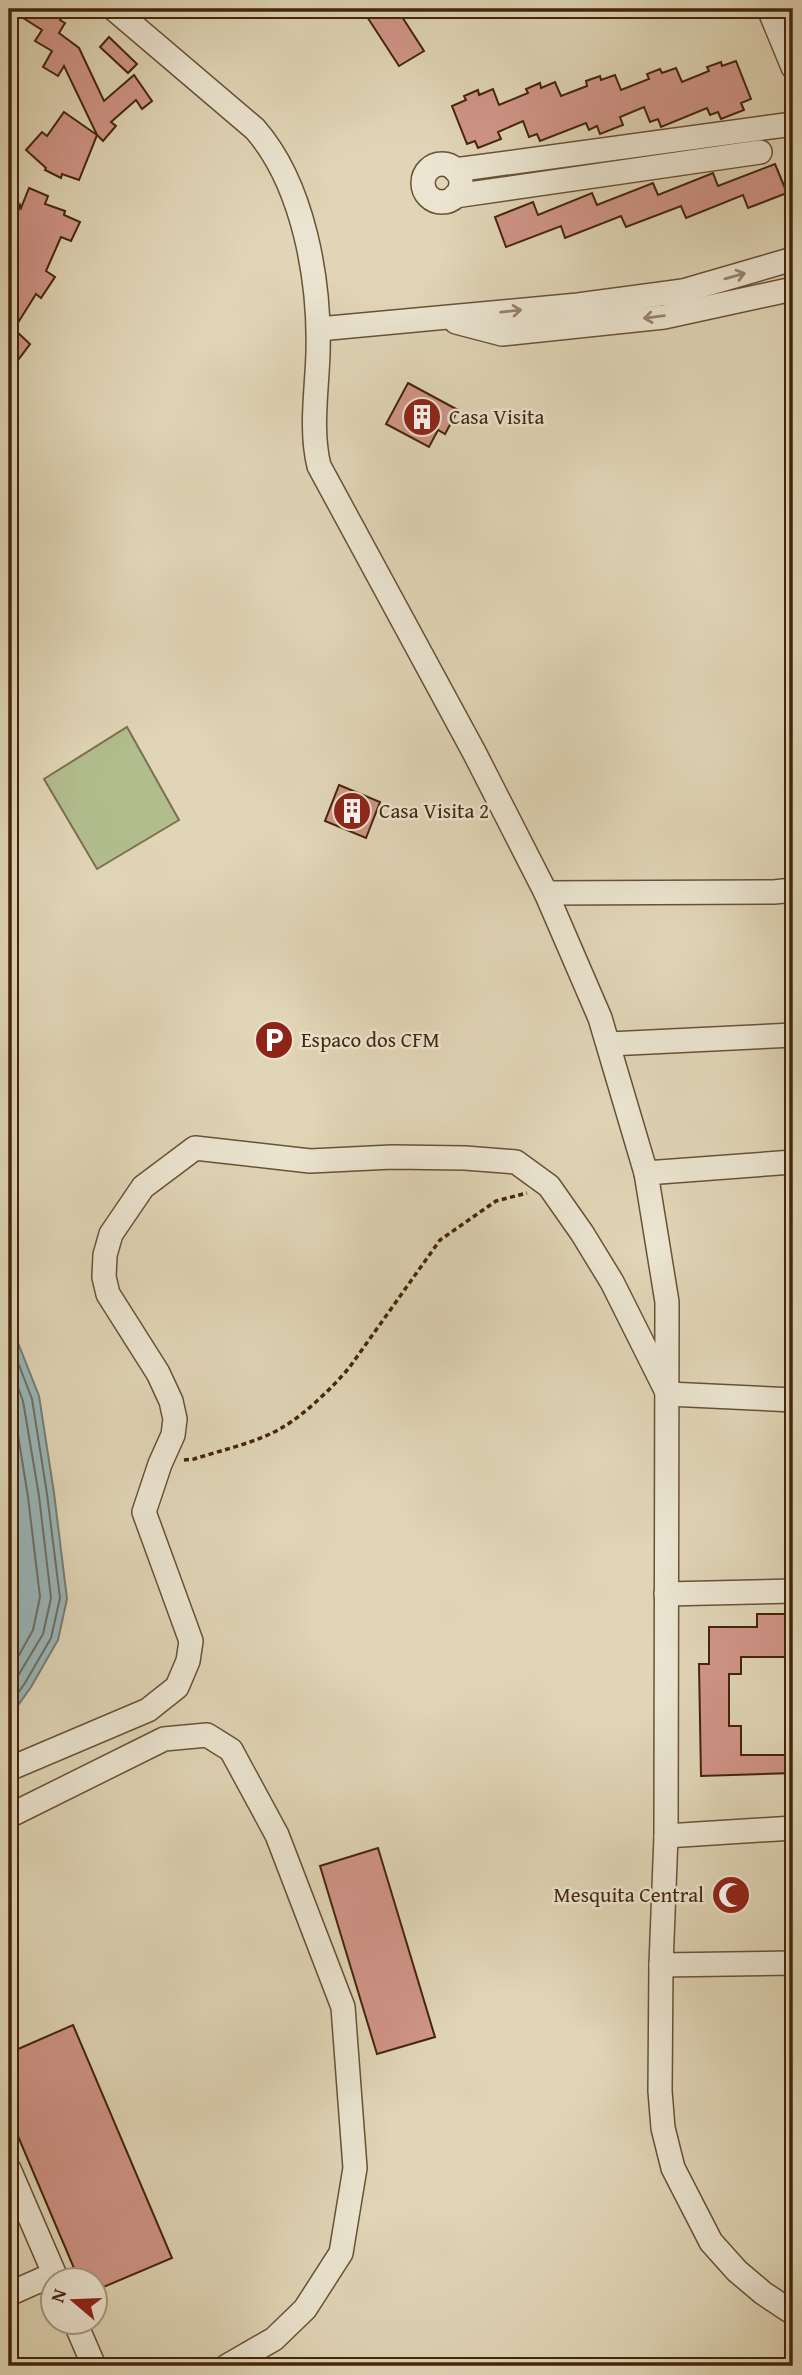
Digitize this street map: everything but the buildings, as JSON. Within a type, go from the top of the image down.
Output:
[{"type":"street","points":[[114,9],[255,130],[267,143],[293,195],[313,270],[319,329],[316,442],[319,466],[474,752],[546,893],[609,1044],[646,1173],[667,1302],[666,1836],[660,2091],[663,2128],[673,2168],[711,2242],[737,2271],[793,2313]]},
{"type":"street","points":[[769,9],[788,36],[793,67]]},
{"type":"street","points":[[455,170],[793,124]]},
{"type":"street","points":[[455,196],[460,186],[458,174],[449,166],[434,166],[424,176],[424,191],[435,201],[442,202],[455,196],[760,152]]},
{"type":"street","points":[[319,329],[578,305],[683,291],[793,259]]},
{"type":"street","points":[[443,318],[502,334],[664,317],[793,289]]},
{"type":"street","points":[[546,893],[793,890]]},
{"type":"street","points":[[609,1044],[793,1035]]},
{"type":"street","points":[[9,1769],[148,1710],[177,1687],[188,1661],[191,1641],[144,1512],[173,1435],[175,1419],[171,1401],[158,1373],[108,1294],[104,1277],[105,1255],[111,1234],[143,1187],[194,1148],[310,1161],[404,1157],[465,1158],[516,1163],[549,1186],[582,1233],[612,1282],[668,1394]]},
{"type":"street","points":[[646,1173],[793,1162]]},
{"type":"street","points":[[668,1394],[793,1400]]},
{"type":"street","points":[[666,1594],[793,1591]]},
{"type":"street","points":[[9,1816],[164,1740],[207,1735],[231,1750],[276,1835],[343,2007],[355,2168],[341,2253],[305,2309],[274,2339],[227,2366]]},
{"type":"street","points":[[666,1836],[793,1828]]},
{"type":"street","points":[[661,1965],[793,1963]]},
{"type":"street","points":[[10,2174],[51,2266]]},
{"type":"street","points":[[9,2294],[38,2284]]},
{"type":"street","points":[[81,2336],[94,2366]]},
{"type":"path","points":[[160,1464],[194,1459],[284,1427],[343,1374],[440,1240],[496,1201],[549,1186]]},
{"type":"green space","points":[[127,727],[179,820],[97,869],[44,779]]},
{"type":"water","points":[[9,1320],[39,1396],[67,1599],[58,1640],[31,1687],[9,1718]]},
{"type":"place","name":"Casa Visita","points":[[422,417]]},
{"type":"place","name":"Casa Visita 2","points":[[352,811]]},
{"type":"place","name":"Espaco dos CFM","points":[[274,1040]]},
{"type":"place","name":"Mesquita Central","points":[[731,1895]]}]
